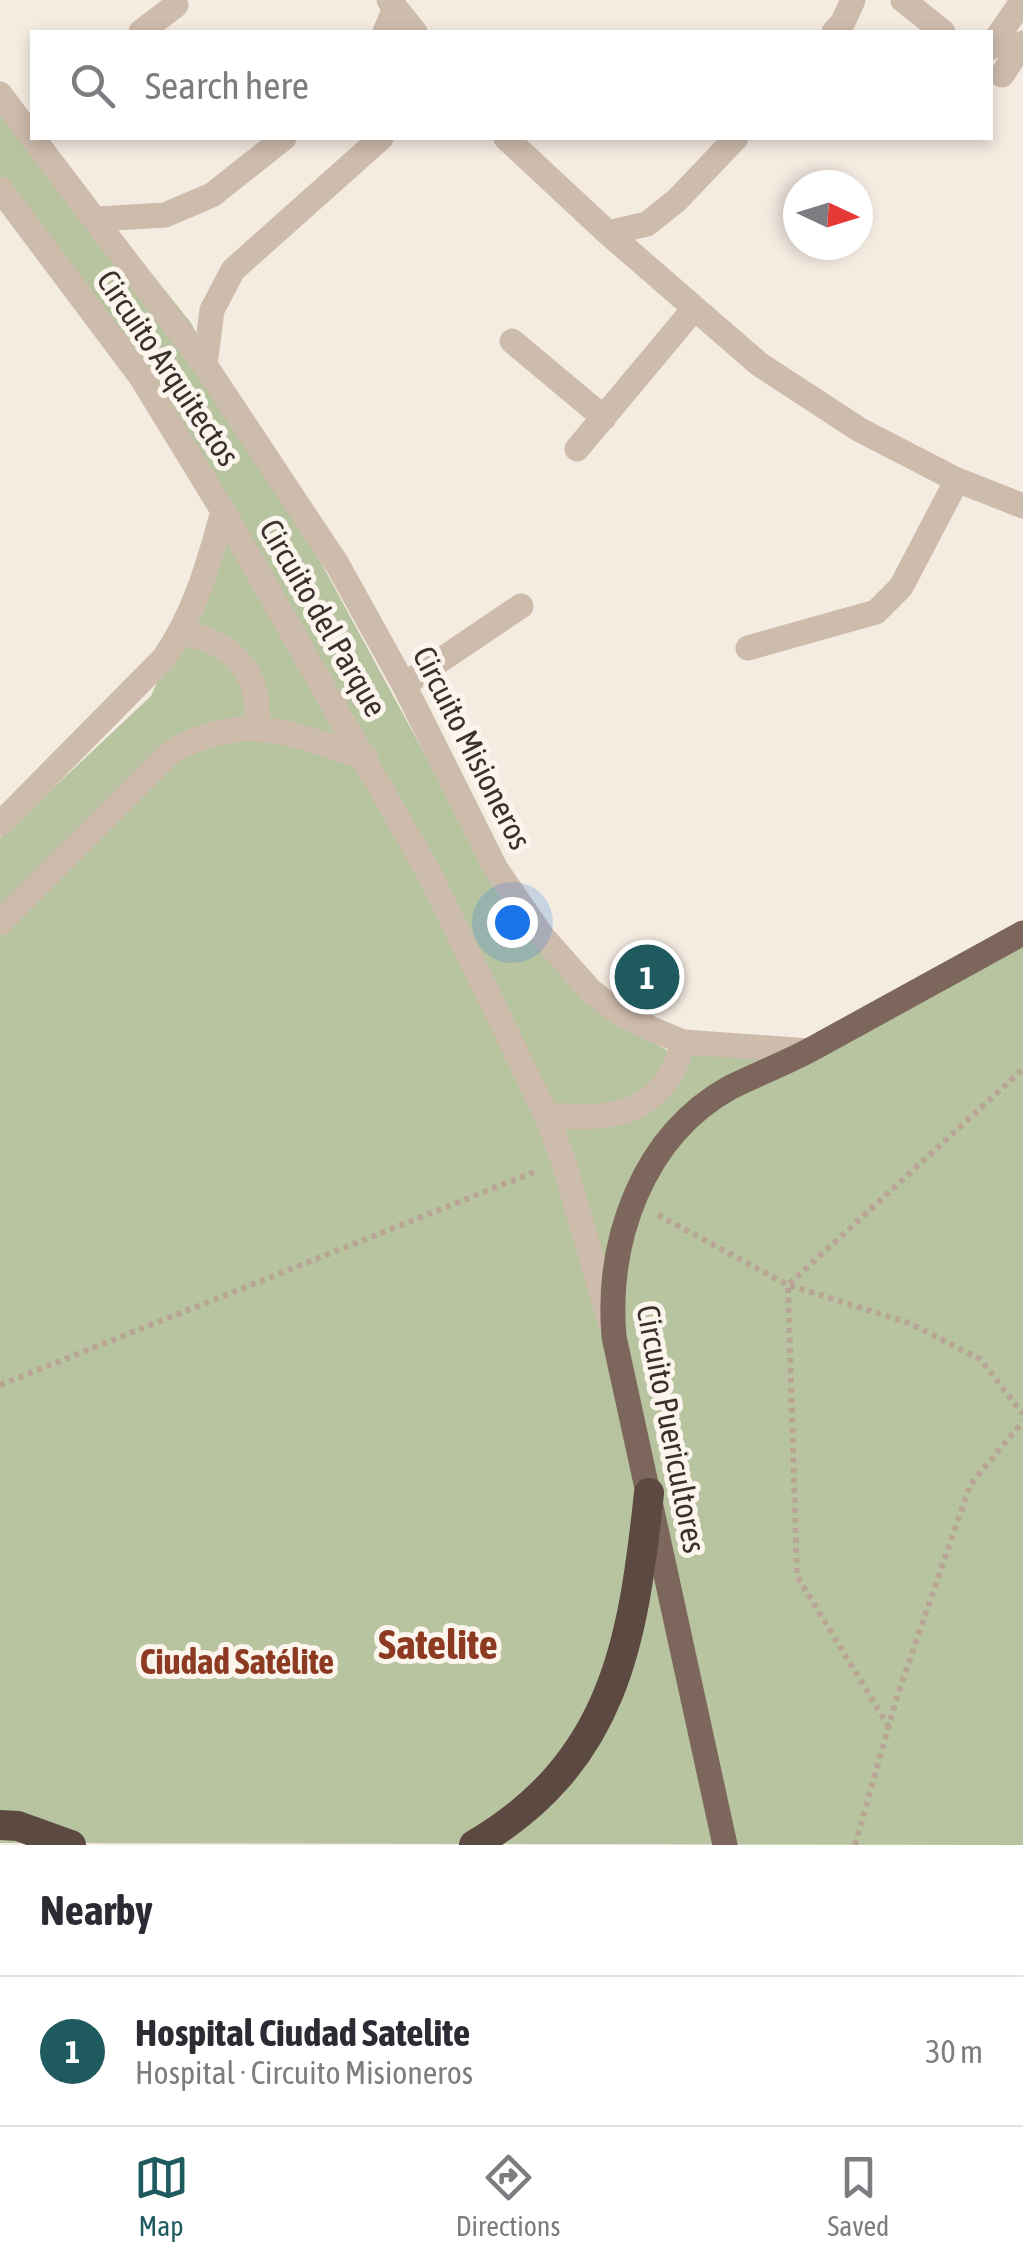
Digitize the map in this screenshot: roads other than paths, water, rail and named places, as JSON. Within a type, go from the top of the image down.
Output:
[{"type":"highway","points":[[474,1845],[497,1831],[564,1773],[614,1685],[638,1595],[648,1493]]},
{"type":"highway","points":[[0,1825],[18,1826],[71,1845]]},
{"type":"main road","points":[[809,1051],[1023,933]]},
{"type":"main road","name":"Circuito Puericultores","points":[[725,1845],[614,1337],[614,1267],[633,1200],[663,1150],[703,1108],[728,1089],[809,1051]]},
{"type":"street","points":[[836,30],[844,22],[853,0]]},
{"type":"street","points":[[903,0],[940,30]]},
{"type":"street","points":[[993,44],[1023,0]]},
{"type":"street","points":[[386,30],[392,4]]},
{"type":"street","points":[[392,4],[413,30]]},
{"type":"street","points":[[144,30],[176,5]]},
{"type":"street","points":[[1005,77],[1023,43]]},
{"type":"street","name":"Circuito Misioneros","points":[[0,94],[30,129]]},
{"type":"street","name":"Circuito Misioneros","points":[[38,140],[205,365],[337,564],[404,685],[496,869],[543,936],[591,991],[621,1014],[683,1042],[809,1051]]},
{"type":"street","points":[[96,219],[164,214],[212,195],[281,140]]},
{"type":"street","points":[[205,365],[212,310],[233,270],[379,140]]},
{"type":"street","points":[[508,140],[693,310],[759,364],[860,430],[957,480],[1023,506]]},
{"type":"street","points":[[608,234],[647,224],[677,200],[734,140]]},
{"type":"street","name":"Circuito Arquitectos","points":[[0,188],[141,377],[223,511],[202,582],[181,633],[144,681],[0,824]]},
{"type":"street","points":[[577,449],[693,310]]},
{"type":"street","points":[[512,340],[604,418]]},
{"type":"street","points":[[748,648],[876,612],[901,587],[957,480]]},
{"type":"street","name":"Circuito del Parque","points":[[223,511],[366,758],[469,952],[546,1114],[614,1337]]},
{"type":"street","points":[[404,685],[522,606]]},
{"type":"street","points":[[181,633],[214,642],[240,661],[256,688],[257,728]]},
{"type":"street","name":"Circuito del Parque","points":[[0,923],[169,754],[192,740],[219,730],[257,728],[305,738],[366,758]]},
{"type":"street","points":[[546,1114],[599,1118],[636,1108],[663,1085],[683,1042]]},
{"type":"place","name":"Hospital Ciudad Satelite","points":[[647,977]]},
{"type":"district","name":"Satelite","points":[[438,1644]]},
{"type":"district","name":"Ciudad Satélite","points":[[237,1662]]}]
